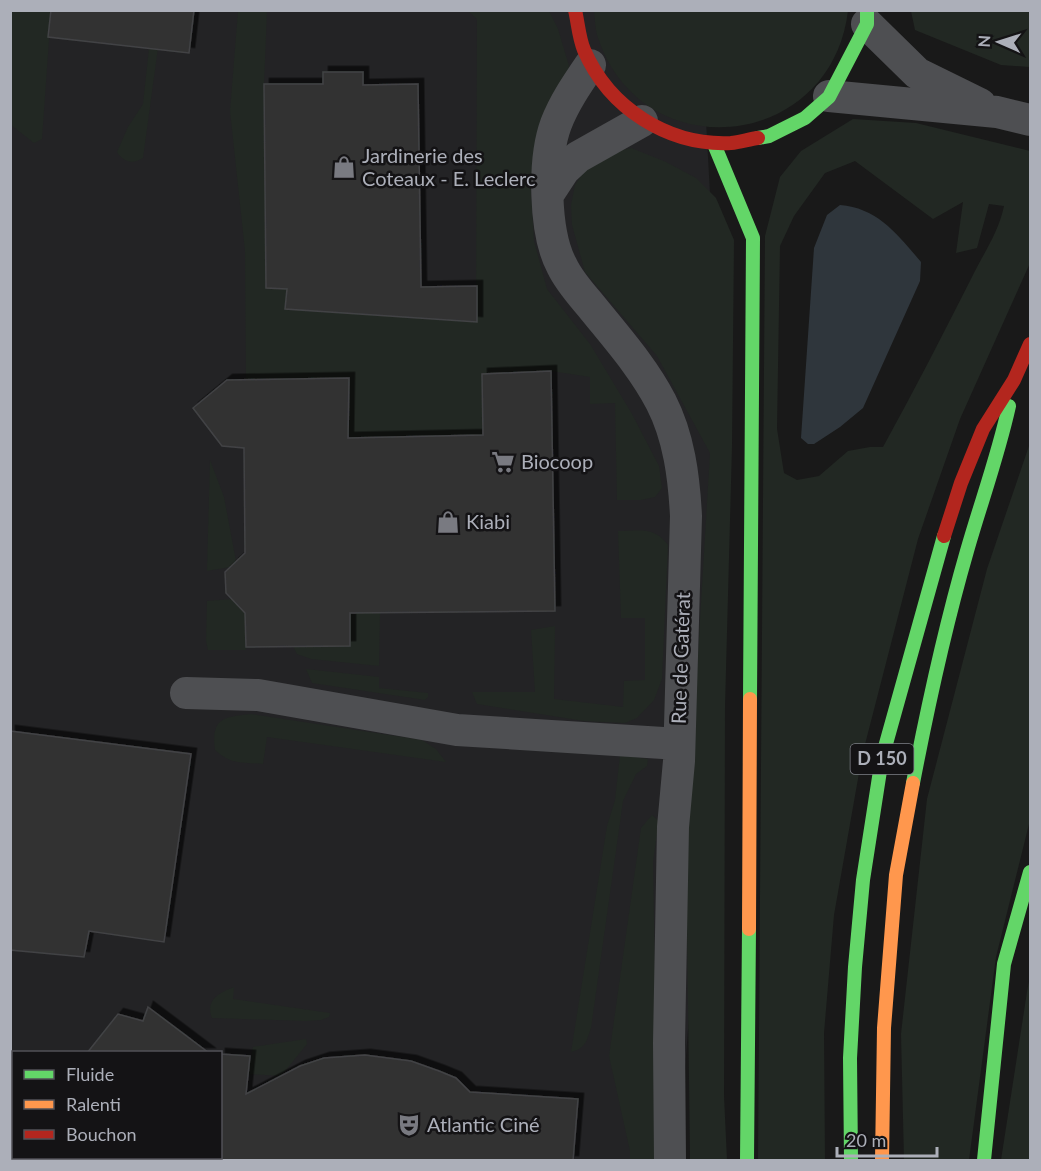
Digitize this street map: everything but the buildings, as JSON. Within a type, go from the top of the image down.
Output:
[{"type":"main road","points":[[574,10],[576,28],[590,65],[612,96],[642,121],[676,137],[714,144],[746,142],[777,133],[805,118],[829,96],[867,17]]},
{"type":"main road","points":[[714,144],[753,238],[747,1161]]},
{"type":"main road","name":"D 150","points":[[851,1161],[850,1058],[855,967],[863,880],[882,758],[960,483],[983,429],[1014,380],[1030,344]]},
{"type":"main road","name":"D 150","points":[[882,1161],[884,1028],[896,875],[940,656],[967,551],[998,454],[1014,380]]},
{"type":"main road","points":[[984,1161],[1004,964],[1030,872]]},
{"type":"street","points":[[867,17],[917,73],[997,112]]},
{"type":"street","name":"Rue de Gatérat","points":[[590,65],[571,93],[556,124],[550,145],[548,220],[553,243],[561,266],[635,361],[661,402],[675,438],[684,480],[686,516],[679,744],[673,839],[669,1043],[670,1161]]},
{"type":"street","points":[[829,96],[997,112],[1030,120]]},
{"type":"street","points":[[549,194],[564,170],[578,157],[642,121]]},
{"type":"street","points":[[186,693],[258,695],[457,730],[679,744]]},
{"type":"shaded area","points":[[10,11],[700,11],[722,412],[707,783],[678,1160],[11,1160]]},
{"type":"shaded area","points":[[10,11],[51,11],[42,139],[34,143],[11,125]]},
{"type":"shaded area","points":[[153,11],[163,11],[143,158],[129,161],[117,152],[128,127],[143,104]]},
{"type":"shaded area","points":[[238,11],[267,11],[264,84],[266,287],[287,289],[285,309],[476,322],[477,19],[468,11],[549,11],[558,29],[569,66],[568,79],[543,124],[531,187],[534,241],[547,289],[590,344],[632,414],[659,466],[662,488],[655,497],[641,500],[617,500],[615,403],[590,404],[590,377],[551,371],[482,374],[483,435],[348,438],[349,378],[246,379],[245,251],[230,111]]},
{"type":"shaded area","points":[[594,11],[848,11],[834,58],[808,93],[773,116],[733,126],[692,124],[653,109],[621,80],[598,38]]},
{"type":"shaded area","points":[[911,11],[1030,11],[1030,67],[1001,65],[915,30]]},
{"type":"shaded area","points":[[853,119],[916,123],[1030,151],[1030,263],[960,419],[918,539],[862,756],[834,915],[824,1033],[825,1160],[758,1160],[765,236],[780,177],[801,151]],"holes":[[[855,161],[933,219],[963,202],[956,253],[977,248],[989,204],[1004,206],[990,243],[883,447],[848,451],[819,476],[797,480],[784,473],[777,429],[780,246],[794,216],[825,173]]]},
{"type":"shaded area","points":[[631,148],[666,162],[696,178],[716,198],[734,240],[732,446],[725,707],[724,1096],[727,1160],[690,1160],[686,854],[710,453],[657,356],[585,272],[572,225],[571,205],[575,185],[586,168],[607,153]]},
{"type":"shaded area","points":[[840,205],[865,211],[886,224],[921,262],[920,281],[863,408],[840,427],[814,444],[808,444],[801,438],[814,248],[827,215]]},
{"type":"shaded area","points":[[1030,443],[1030,820],[996,957],[969,1160],[904,1160],[901,1034],[927,799],[987,569]]},
{"type":"shaded area","points":[[210,460],[224,497],[236,561],[230,567],[207,571]]},
{"type":"shaded area","points":[[618,531],[652,532],[668,545],[662,679],[654,700],[637,718],[625,723],[584,721],[477,704],[472,692],[535,692],[531,630],[555,626],[554,699],[623,707],[624,681],[645,680],[645,618],[621,618]]},
{"type":"shaded area","points":[[232,599],[245,606],[246,650],[208,650],[206,641],[207,601]]},
{"type":"shaded area","points":[[380,612],[379,666],[311,659],[297,654],[293,646],[350,646],[350,613]]},
{"type":"shaded area","points":[[306,669],[379,677],[379,688],[428,693],[428,697],[425,700],[312,683]]},
{"type":"shaded area","points":[[251,714],[422,740],[436,749],[446,762],[267,737],[263,764],[232,760],[215,750],[215,731],[221,721],[233,716]]},
{"type":"shaded area","points":[[620,755],[648,759],[647,766],[636,774],[623,801],[591,1028],[583,1046],[571,1052],[607,826],[615,800]]},
{"type":"shaded area","points":[[652,815],[659,821],[653,861],[658,1160],[630,1160],[609,1056],[641,828]]},
{"type":"shaded area","points":[[1030,976],[1030,1160],[1001,1160],[1027,992]]},
{"type":"shaded area","points":[[234,987],[233,999],[330,1013],[329,1017],[306,1021],[212,1018],[210,1006],[212,1002],[223,992]]},
{"type":"shaded area","points":[[306,1039],[307,1044],[281,1076],[248,1074],[253,1047]]},
{"type":"traffic: fast","points":[[758,138],[769,136],[805,118],[829,97],[867,24],[867,10]]},
{"type":"traffic: fast","points":[[714,144],[753,238],[750,699]]},
{"type":"traffic: fast","points":[[913,783],[951,608],[1009,406]]},
{"type":"traffic: fast","points":[[851,1160],[850,1058],[863,880],[882,758],[944,536]]},
{"type":"traffic: fast","points":[[984,1160],[1004,964],[1030,872]]},
{"type":"traffic: fast","points":[[747,1160],[749,929]]},
{"type":"traffic: slow","points":[[749,929],[750,699]]},
{"type":"traffic: slow","points":[[882,1160],[884,1028],[896,875],[913,783]]},
{"type":"traffic: jam","points":[[575,10],[582,45],[595,71],[625,106],[643,119],[685,138],[708,142],[731,143],[758,138]]},
{"type":"traffic: jam","points":[[944,536],[961,483],[983,429],[1014,380],[1030,344]]},
{"type":"place","name":"Jardinerie des Coteaux - E. Leclerc","points":[[344,167]]},
{"type":"place","name":"Biocoop","points":[[503,462]]},
{"type":"place","name":"Kiabi","points":[[448,522]]},
{"type":"place","name":"Atlantic Ciné","points":[[409,1125]]}]
